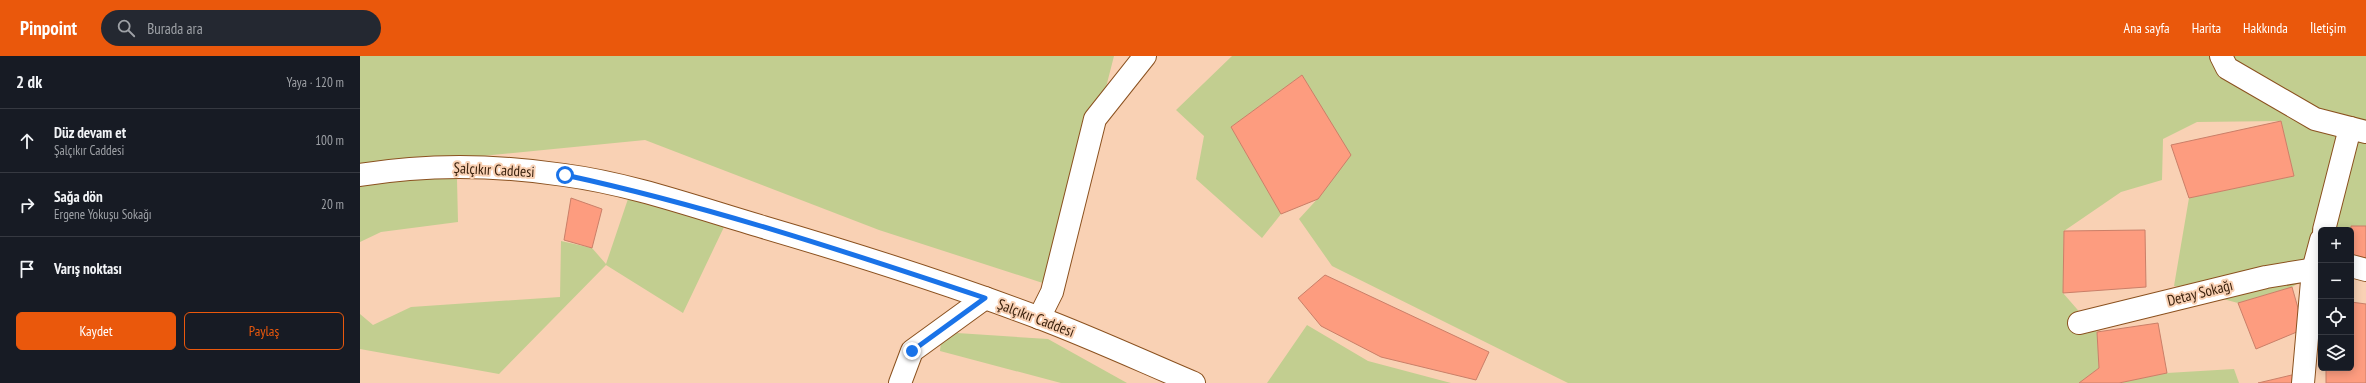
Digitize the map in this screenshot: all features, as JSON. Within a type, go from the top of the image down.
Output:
[{"type":"street","points":[[1039,318],[1052,292],[1095,119],[1145,56]]},
{"type":"street","points":[[2221,56],[2227,68],[2314,119],[2358,130],[2325,227]]},
{"type":"street","name":"Şalçıkır Caddesi","points":[[360,176],[390,170],[479,166],[565,175],[635,190],[846,251],[985,298],[1039,318],[1194,383]]},
{"type":"street","points":[[2354,267],[2366,270]]},
{"type":"street","points":[[2304,383],[2317,269]]},
{"type":"street","name":"Detay Sokağı","points":[[2079,323],[2266,277],[2317,269]]},
{"type":"street","points":[[900,383],[912,351],[985,298]]},
{"type":"green space","points":[[360,56],[1114,56],[1055,287],[879,230],[645,140],[360,168]]},
{"type":"green space","points":[[1232,56],[2366,56],[2366,226],[2318,227],[2318,271],[2292,287],[2238,303],[2174,286],[2189,198],[2294,176],[2281,121],[2197,122],[2163,139],[2162,180],[2121,192],[2064,231],[2063,293],[2097,332],[2099,368],[2079,383],[1568,383],[1332,266],[1299,219],[1321,195],[1350,155],[1302,75],[1231,127],[1281,214],[1262,238],[1196,179],[1204,136],[1176,110]]},
{"type":"green space","points":[[383,177],[457,179],[458,222],[381,232],[360,242],[360,184]]},
{"type":"green space","points":[[630,193],[724,227],[683,313],[606,265],[499,374],[360,349],[360,314],[373,325],[411,307],[560,297],[561,241],[592,248],[606,264]]},
{"type":"green space","points":[[1307,325],[1368,361],[1451,383],[1267,383]]},
{"type":"green space","points":[[942,332],[1048,339],[1127,383],[1061,383],[940,351]]},
{"type":"green space","points":[[2234,369],[2239,383],[2119,383],[2167,373]]},
{"type":"building","points":[[1302,75],[1351,155],[1318,199],[1281,214],[1231,127]]},
{"type":"building","points":[[2281,121],[2294,176],[2189,198],[2171,145]]},
{"type":"building","points":[[571,198],[602,209],[592,248],[564,240]]},
{"type":"building","points":[[2366,226],[2366,258],[2354,255],[2354,227],[2351,227]]},
{"type":"building","points":[[2145,230],[2146,287],[2063,293],[2064,231]]},
{"type":"building","points":[[1325,275],[1489,352],[1476,380],[1381,357],[1321,326],[1298,298]]},
{"type":"building","points":[[2292,287],[2304,329],[2256,349],[2238,303]]},
{"type":"building","points":[[2354,302],[2366,304],[2366,383],[2326,383],[2326,371],[2354,371]]},
{"type":"building","points":[[2158,323],[2167,373],[2119,383],[2079,383],[2099,368],[2097,332]]},
{"type":"building","points":[[2296,374],[2297,383],[2258,383]]},
{"type":"route","points":[[565,175],[635,190],[846,251],[985,298],[912,351]]}]
